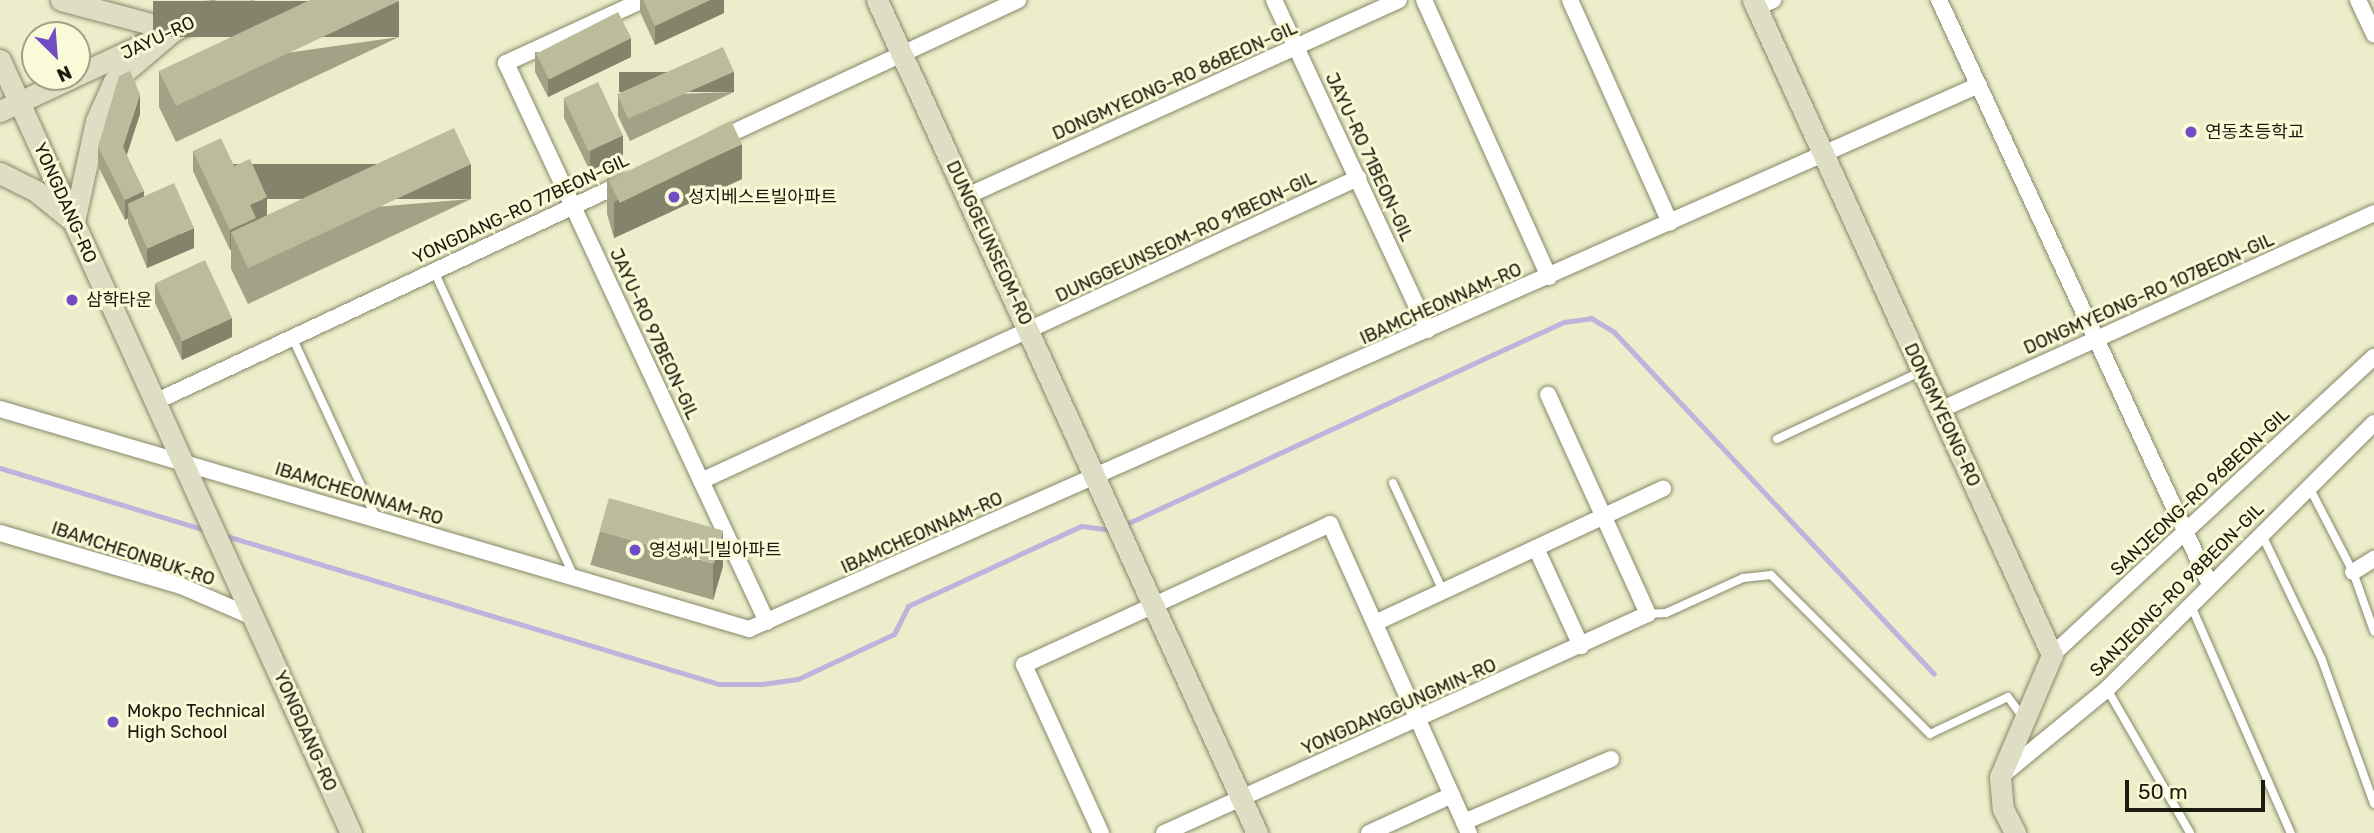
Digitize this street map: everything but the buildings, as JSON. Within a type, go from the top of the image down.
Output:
[{"type":"street","points":[[61,0],[174,30]]},
{"type":"street","name":"JAYU-RO","points":[[91,69],[239,0]]},
{"type":"street","name":"JAYU-RO 97BEON-GIL","points":[[643,0],[506,63],[767,622]]},
{"type":"street","name":"DUNGGEUNSEOM-RO","points":[[877,0],[1154,606]]},
{"type":"street","points":[[699,148],[1018,0]]},
{"type":"street","name":"JAYU-RO 71BEON-GIL","points":[[1274,0],[1428,330]]},
{"type":"street","name":"DONGMYEONG-RO 86BEON-GIL","points":[[967,196],[1399,0]]},
{"type":"street","points":[[1424,0],[1549,277]]},
{"type":"street","points":[[1570,0],[1671,223]]},
{"type":"street","points":[[1939,0],[2210,584]]},
{"type":"street","points":[[2358,0],[2374,35]]},
{"type":"street","name":"DONGMYEONG-RO","points":[[1760,3],[1824,156],[2052,655]]},
{"type":"street","points":[[0,173],[36,191],[74,222],[96,121],[114,81],[174,30]]},
{"type":"street","name":"YONGDANG-RO","points":[[0,60],[10,107],[74,222],[351,833]]},
{"type":"street","name":"IBAMCHEONNAM-RO","points":[[0,409],[749,629],[1098,482],[1428,330],[1979,85]]},
{"type":"street","name":"JAYU-RO","points":[[10,107],[44,91]]},
{"type":"street","name":"YONGDANG-RO 77BEON-GIL","points":[[155,402],[649,171]]},
{"type":"street","name":"DUNGGEUNSEOM-RO 91BEON-GIL","points":[[701,481],[1358,178]]},
{"type":"street","name":"DONGMYEONG-RO 107BEON-GIL","points":[[1940,410],[2374,214]]},
{"type":"street","name":"SANJEONG-RO 96BEON-GIL","points":[[2052,655],[2374,356]]},
{"type":"street","points":[[1548,395],[1648,614]]},
{"type":"street","name":"SANJEONG-RO 98BEON-GIL","points":[[2000,777],[2107,689],[2192,608],[2210,584],[2308,485],[2374,423]]},
{"type":"street","points":[[1375,623],[1663,489]]},
{"type":"street","points":[[1101,833],[1024,665],[1331,524],[1467,827],[1611,759]]},
{"type":"street","name":"IBAMCHEONBUK-RO","points":[[0,533],[181,586],[253,617]]},
{"type":"street","points":[[1536,548],[1581,646]]},
{"type":"street","points":[[2353,572],[2374,559]]},
{"type":"street","points":[[1154,606],[1257,833]]},
{"type":"street","name":"YONGDANGGUNGMIN-RO","points":[[1164,833],[1648,614]]},
{"type":"street","points":[[2015,833],[2003,810],[2000,777],[2022,717],[2052,655]]},
{"type":"street","points":[[1369,833],[1452,795]]},
{"type":"lane","points":[[433,271],[575,579]]},
{"type":"lane","points":[[292,337],[378,521]]},
{"type":"lane","points":[[1777,439],[1922,371]]},
{"type":"lane","points":[[1393,482],[1443,591]]},
{"type":"lane","points":[[2308,485],[2353,572],[2374,631]]},
{"type":"lane","points":[[2261,533],[2322,660],[2374,804]]},
{"type":"lane","points":[[1648,614],[1666,613],[1743,578],[1771,575],[1930,734],[2008,697],[2022,717]]},
{"type":"lane","points":[[2192,608],[2291,833]]},
{"type":"lane","points":[[2107,689],[2190,833]]},
{"type":"waterway","points":[[1122,526],[1564,322],[1591,318],[1614,332],[1934,674]]},
{"type":"waterway","points":[[0,468],[206,530]]},
{"type":"waterway","points":[[223,535],[719,684],[762,684],[798,679],[894,634],[908,606],[1081,526],[1113,530]]},
{"type":"place","name":"연동초등학교","points":[[2191,132]]},
{"type":"place","name":"성지베스트빌아파트","points":[[674,197]]},
{"type":"place","name":"삼학타운","points":[[72,300]]},
{"type":"place","name":"영성써니빌아파트","points":[[635,550]]},
{"type":"place","name":"Mokpo Technical High School","points":[[113,722]]}]
